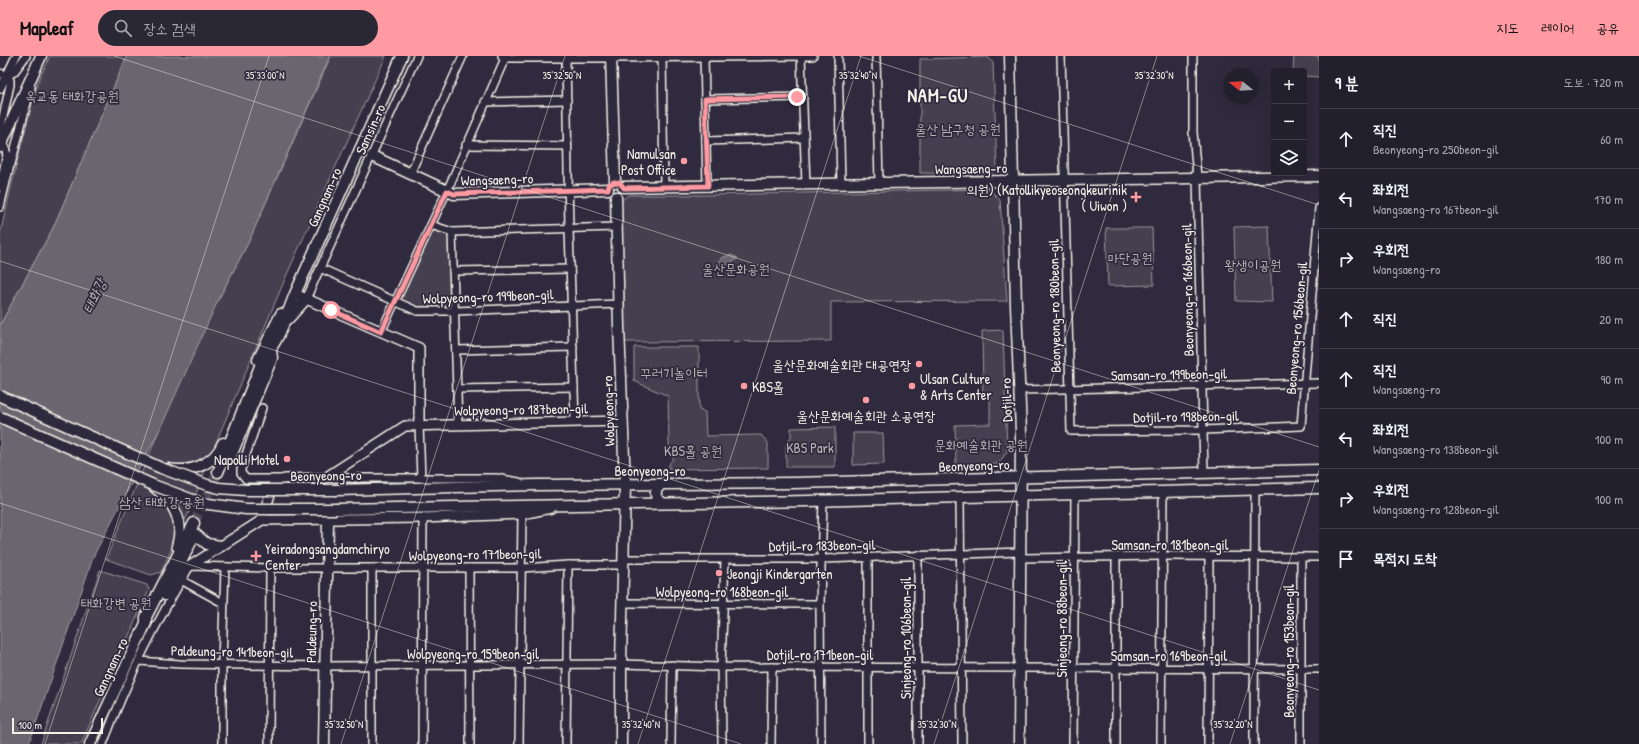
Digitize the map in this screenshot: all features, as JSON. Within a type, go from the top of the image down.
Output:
[{"type":"main road","name":"Gangnam-ro","points":[[221,473],[272,358],[271,350],[295,294],[402,56]]},
{"type":"main road","name":"Dotjil-ro","points":[[1010,56],[1016,304],[1020,390],[1019,744]]},
{"type":"main road","points":[[3,147],[16,111],[41,57]]},
{"type":"main road","points":[[611,57],[619,184],[622,193],[616,197],[611,196],[608,189],[609,185],[619,184]]},
{"type":"main road","name":"Wangsaeng-ro","points":[[372,156],[454,194],[608,189]]},
{"type":"main road","name":"Wangsaeng-ro","points":[[619,184],[664,187],[879,184],[1064,179],[1319,176]]},
{"type":"main road","name":"Wolpyeong-ro","points":[[616,197],[624,485],[621,744]]},
{"type":"main road","points":[[161,468],[178,470],[197,467],[213,459],[220,450],[261,351],[272,330],[295,294]]},
{"type":"main road","points":[[279,333],[296,309],[306,299]]},
{"type":"main road","name":"Beonyeong-ro","points":[[0,396],[161,468],[197,482],[224,489],[336,490],[537,485],[976,479],[1319,470]]},
{"type":"main road","points":[[0,417],[153,485],[201,503],[226,508],[269,510],[624,504],[1319,488]]},
{"type":"main road","points":[[976,479],[981,482],[983,488],[980,494],[976,497]]},
{"type":"main road","points":[[662,484],[656,490],[655,494],[658,501],[663,503]]},
{"type":"main road","points":[[153,485],[165,496],[174,510],[180,525],[180,534],[177,545],[165,569],[164,580]]},
{"type":"main road","name":"Paldeung-ro","points":[[324,744],[324,666],[328,520]]},
{"type":"main road","name":"Gangnam-ro","points":[[146,623],[151,620],[178,577],[196,527]]},
{"type":"main road","name":"Gangnam-ro","points":[[90,744],[146,623],[146,617],[164,580],[196,527]]},
{"type":"main road","points":[[196,527],[207,544],[221,546]]},
{"type":"street","points":[[0,89],[16,56]]},
{"type":"street","points":[[0,111],[7,76],[14,72],[26,56]]},
{"type":"street","name":"Samsin-ro","points":[[306,299],[417,56]]},
{"type":"street","points":[[410,174],[463,56]]},
{"type":"street","points":[[381,332],[447,191],[505,56],[813,56]]},
{"type":"street","points":[[566,56],[568,190],[575,422]]},
{"type":"street","points":[[801,56],[806,185]]},
{"type":"street","points":[[838,56],[841,184]]},
{"type":"street","points":[[876,56],[879,184]]},
{"type":"street","name":"Beonyeong-ro 180beon-gil","points":[[1060,56],[1071,431]]},
{"type":"street","name":"Beonyeong-ro 166beon-gil","points":[[1193,56],[1193,132],[1197,177],[1204,473]]},
{"type":"street","points":[[8,174],[41,57]]},
{"type":"street","points":[[662,57],[664,187]]},
{"type":"street","points":[[704,57],[708,186]]},
{"type":"street","points":[[0,73],[7,76],[10,80],[1,126],[3,147],[0,187]]},
{"type":"street","points":[[705,99],[802,97]]},
{"type":"street","points":[[485,102],[567,100]]},
{"type":"street","points":[[706,141],[804,138]]},
{"type":"street","points":[[466,145],[567,146]]},
{"type":"street","points":[[0,207],[10,165],[3,147]]},
{"type":"street","name":"Beonyeong-ro 156beon-gil","points":[[1301,426],[1319,208]]},
{"type":"street","points":[[431,225],[452,232],[617,227]]},
{"type":"street","points":[[452,232],[458,424]]},
{"type":"street","name":"Wolpyeong-ro 199beon-gil","points":[[320,268],[417,311],[455,312],[618,304]]},
{"type":"street","points":[[453,271],[570,269]]},
{"type":"street","points":[[295,294],[419,348],[421,478]]},
{"type":"street","points":[[456,350],[573,347]]},
{"type":"street","name":"Samsan-ro 199beon-gil","points":[[1020,390],[1319,383]]},
{"type":"street","points":[[457,389],[574,388]]},
{"type":"street","points":[[262,408],[241,469],[241,473],[246,478],[496,478],[537,485]]},
{"type":"street","name":"Wolpyeong-ro 187beon-gil","points":[[325,478],[405,426],[623,421]]},
{"type":"street","name":"Dotjil-ro 198beon-gil","points":[[1071,431],[1203,430],[1301,426]]},
{"type":"street","points":[[262,520],[273,485],[278,481],[285,479]]},
{"type":"street","points":[[1254,744],[1255,490]]},
{"type":"street","points":[[1161,744],[1163,492]]},
{"type":"street","name":"Sinjeong-ro 88beon-gil","points":[[1073,744],[1075,494]]},
{"type":"street","points":[[960,497],[962,744]]},
{"type":"street","points":[[821,744],[820,604],[823,500]]},
{"type":"street","points":[[103,744],[112,721],[178,577],[190,566],[262,520],[423,518],[522,514],[564,505]]},
{"type":"street","points":[[519,744],[522,514]]},
{"type":"street","points":[[422,744],[423,518]]},
{"type":"street","name":"Dotjil-ro 183beon-gil","points":[[624,562],[822,560],[961,554],[1020,555]]},
{"type":"street","name":"Sinjeong-ro 106beon-gil","points":[[918,555],[918,744]]},
{"type":"street","name":"Samsan-ro 181beon-gil","points":[[1020,555],[1074,557],[1319,557]]},
{"type":"street","points":[[1116,556],[1116,744]]},
{"type":"street","points":[[1208,744],[1209,556]]},
{"type":"street","points":[[868,557],[868,744]]},
{"type":"street","name":"Beonyeong-ro 153beon-gil","points":[[1301,557],[1301,744]]},
{"type":"street","points":[[722,744],[721,667],[725,560]]},
{"type":"street","name":"Wolpyeong-ro 171beon-gil","points":[[190,566],[270,568],[522,568],[624,562]]},
{"type":"street","points":[[566,744],[568,565]]},
{"type":"street","points":[[222,744],[222,664],[225,567]]},
{"type":"street","points":[[269,744],[270,568]]},
{"type":"street","points":[[372,568],[372,744]]},
{"type":"street","points":[[469,568],[470,744]]},
{"type":"street","points":[[164,580],[178,577],[224,603]]},
{"type":"street","name":"Wolpyeong-ro 168beon-gil","points":[[623,603],[820,604]]},
{"type":"street","name":"Paldeung-ro 141beon-gil","points":[[139,661],[324,666]]},
{"type":"street","name":"Dotjil-ro 171beon-gil","points":[[621,664],[721,667],[1019,667]]},
{"type":"street","name":"Wolpyeong-ro 159beon-gil","points":[[324,666],[621,664]]},
{"type":"street","points":[[671,744],[672,665]]},
{"type":"street","points":[[771,744],[772,667]]},
{"type":"street","name":"Samsan-ro 169beon-gil","points":[[1019,667],[1319,669]]},
{"type":"green space","name":"옥교동 태화강공원","points":[[50,56],[127,56],[53,228],[0,325],[0,234],[38,82]]},
{"type":"green space","name":"삼산 태화강 공원","points":[[331,56],[386,56],[288,272],[217,440],[188,514],[161,572],[151,575],[106,559],[194,346],[249,241]]},
{"type":"green space","points":[[1294,56],[1319,56],[1319,77],[1307,76],[1307,68],[1293,68]]},
{"type":"green space","name":"울산 남구청 공원","points":[[988,57],[993,63],[997,168],[991,174],[920,173],[920,59]]},
{"type":"green space","name":"울산문화공원","points":[[989,189],[1000,200],[1007,301],[831,302],[831,341],[624,342],[620,202],[628,195],[708,195]]},
{"type":"green space","points":[[431,225],[452,232],[455,311],[417,311],[395,302]]},
{"type":"green space","name":"왕생이공원","points":[[1269,226],[1272,302],[1236,301],[1234,227]]},
{"type":"green space","name":"마단공원","points":[[1106,228],[1152,228],[1154,285],[1108,286]]},
{"type":"green space","name":"문화예술회관 공원","points":[[1003,330],[1007,452],[998,464],[956,465],[955,425],[990,424],[990,396],[983,396],[982,331]]},
{"type":"green space","points":[[634,347],[699,347],[699,410],[705,412],[706,436],[761,435],[768,443],[768,468],[669,469],[669,464],[673,459],[673,452],[669,445],[668,396],[634,381]]},
{"type":"green space","name":"KBS Park","points":[[835,427],[835,467],[786,467],[786,444],[791,437],[791,428]]},
{"type":"green space","points":[[853,433],[883,433],[884,464],[853,465]]},
{"type":"green space","name":"태화강변 공원","points":[[100,570],[147,585],[149,590],[81,744],[41,744]]},
{"type":"water","name":"태화강","points":[[127,56],[330,56],[249,241],[220,296],[161,427],[94,555],[29,744],[0,744],[0,325],[53,228]]},
{"type":"water","points":[[731,255],[738,258],[725,267],[715,269],[720,259]]},
{"type":"tunnel","points":[[194,523],[218,472]]},
{"type":"place","name":"Namulsan Post Office","points":[[684,161]]},
{"type":"place","name":"의원) (Katollikyeoseongkeurinik ( Uiwon )","points":[[1136,197]]},
{"type":"place","name":"울산문화예술회관 대공연장","points":[[919,364]]},
{"type":"place","name":"KBS홀","points":[[744,386]]},
{"type":"place","name":"Ulsan Culture & Arts Center","points":[[912,386]]},
{"type":"place","name":"울산문화예술회관 소공연장","points":[[866,400]]},
{"type":"place","name":"Napolli Motel","points":[[287,459]]},
{"type":"place","name":"Yeiradongsangdamchiryo Center","points":[[256,556]]},
{"type":"place","name":"Jeongji Kindergarten","points":[[719,573]]},
{"type":"district","name":"NAM-GU","points":[[938,95]]},
{"type":"route","points":[[331,310],[381,332],[447,191],[454,194],[608,189],[611,182],[618,182],[624,188],[708,186],[705,99],[797,97]]},
{"type":"park label","name":"꾸러기놀이터","points":[[674,372]]},
{"type":"park label","name":"KBS홀 공원","points":[[693,450]]}]
